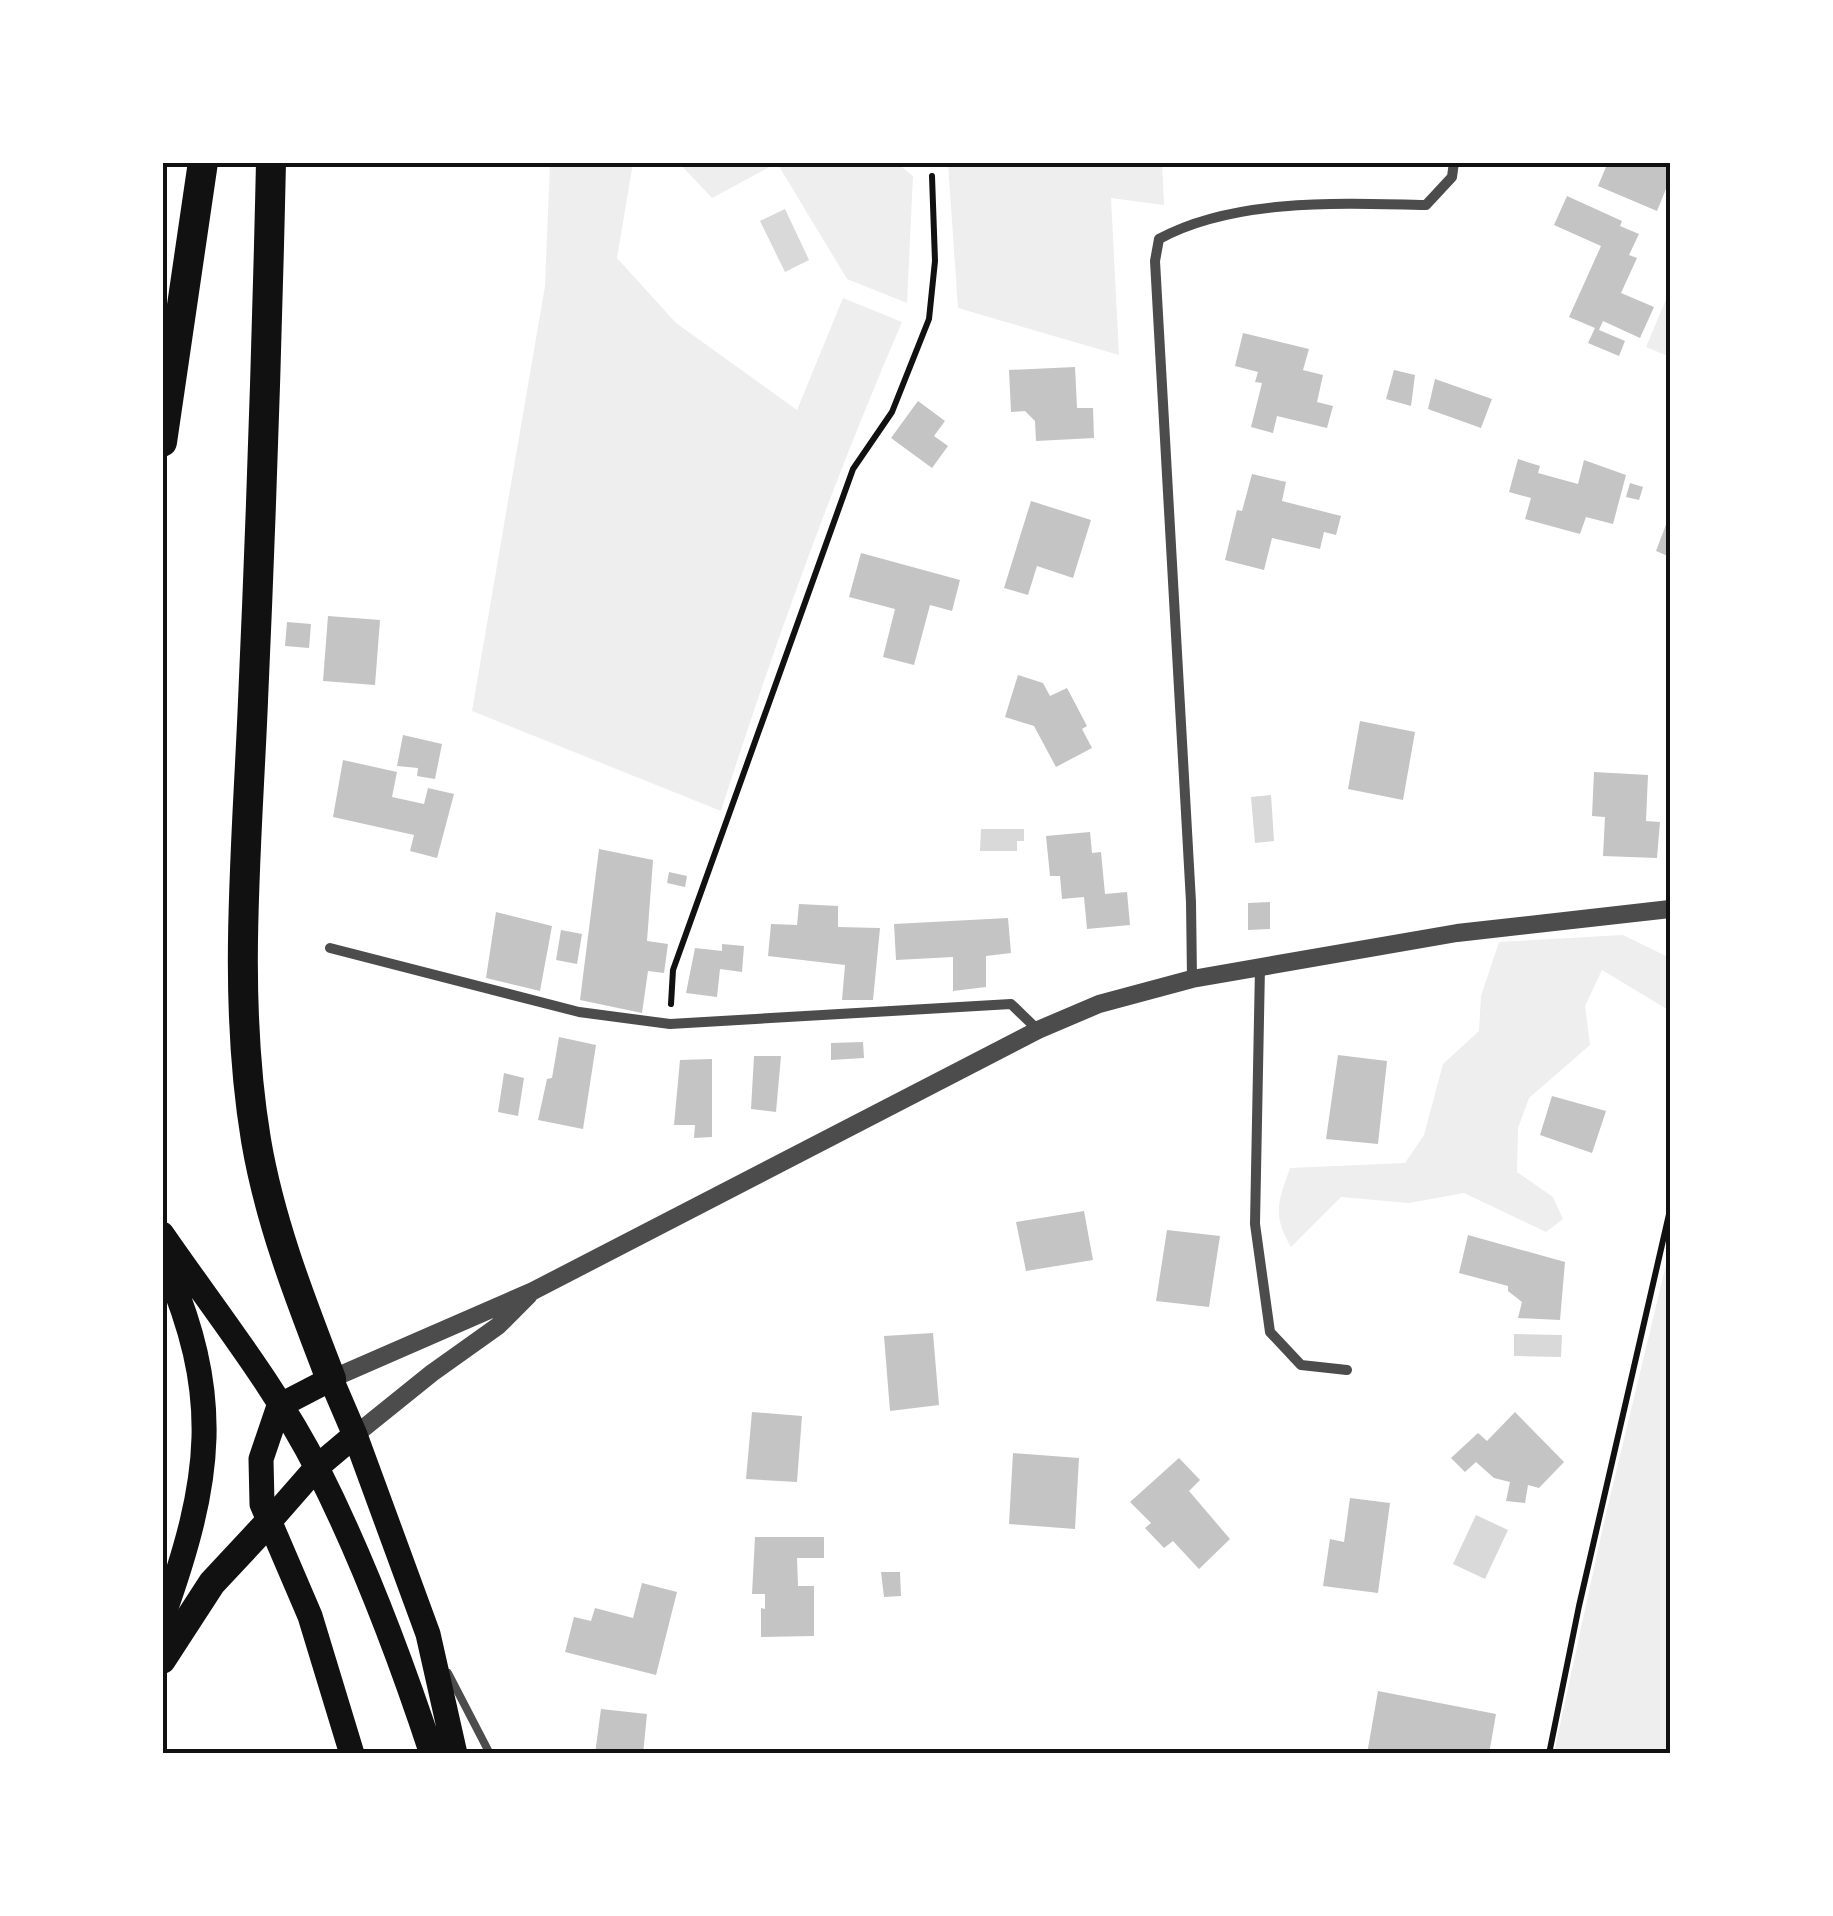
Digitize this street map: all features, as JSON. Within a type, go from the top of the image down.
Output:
[{"type":"highway","points":[[162,442],[203,162]]},
{"type":"highway","points":[[271,162],[243,1016],[256,1139],[268,1196],[292,1275],[331,1379]]},
{"type":"highway","points":[[162,1660],[212,1583],[268,1523]]},
{"type":"main road","points":[[162,1234],[316,1467],[394,1641],[432,1754]]},
{"type":"main road","points":[[162,1257],[194,1342],[204,1399],[204,1470],[199,1505],[162,1619]]},
{"type":"main road","points":[[352,1754],[310,1616],[262,1504],[260,1459],[279,1406],[331,1379],[356,1435],[428,1634],[455,1754]]},
{"type":"main road","points":[[268,1523],[316,1467],[356,1435]]},
{"type":"street","points":[[1192,979],[1156,261],[1159,239],[1187,224],[1311,202],[1426,205],[1452,177],[1454,162]]},
{"type":"street","points":[[331,1379],[533,1291],[1038,1030],[1099,1004],[1192,979],[1457,933],[1670,909]]},
{"type":"street","points":[[330,948],[578,1012],[670,1024],[1011,1004],[1038,1030]]},
{"type":"street","points":[[1260,968],[1255,1224],[1270,1332],[1300,1366],[1347,1370]]},
{"type":"street","points":[[356,1435],[498,1326],[533,1291]]},
{"type":"lane","points":[[428,1634],[490,1754]]},
{"type":"path","points":[[670,1024],[673,970],[854,468],[892,412],[929,319],[935,262],[932,176]]},
{"type":"path","points":[[1549,1754],[1670,1210]]},
{"type":"shaded area","points":[[550,163],[633,163],[617,258],[676,323],[797,410],[843,298],[902,322],[806,564],[721,811],[472,711],[545,286]]},
{"type":"shaded area","points":[[679,163],[777,163],[712,198]]},
{"type":"shaded area","points":[[777,163],[897,163],[913,176],[907,303],[847,279]]},
{"type":"shaded area","points":[[948,163],[1162,163],[1164,205],[1111,198],[1119,355],[958,308]]},
{"type":"shaded area","points":[[785,209],[809,260],[785,272],[760,221]]},
{"type":"shaded area","points":[[1670,290],[1670,357],[1646,347]]},
{"type":"shaded area","points":[[1271,795],[1274,841],[1255,843],[1251,797]]},
{"type":"shaded area","points":[[981,829],[1024,829],[1024,841],[1017,841],[1017,851],[980,851]]},
{"type":"shaded area","points":[[1623,935],[1670,958],[1670,1011],[1602,970],[1585,1006],[1590,1045],[1529,1098],[1518,1128],[1517,1172],[1553,1197],[1563,1219],[1546,1232],[1464,1193],[1409,1203],[1341,1197],[1291,1247],[1279,1217],[1290,1168],[1405,1163],[1424,1135],[1443,1064],[1479,1031],[1481,996],[1499,942]]},
{"type":"shaded area","points":[[1670,1248],[1670,1753],[1554,1753],[1604,1522]]},
{"type":"shaded area","points":[[1514,1334],[1562,1335],[1561,1357],[1514,1356]]},
{"type":"shaded area","points":[[1476,1515],[1508,1530],[1485,1579],[1453,1564]]},
{"type":"building","points":[[1608,162],[1670,162],[1670,179],[1657,211],[1598,186]]},
{"type":"building","points":[[1567,196],[1622,221],[1620,226],[1639,234],[1629,255],[1637,258],[1621,293],[1654,307],[1640,338],[1603,321],[1599,330],[1625,341],[1619,356],[1588,343],[1595,328],[1569,317],[1601,246],[1554,225]]},
{"type":"building","points":[[1243,333],[1309,349],[1303,370],[1323,375],[1317,402],[1333,406],[1327,428],[1277,416],[1273,433],[1251,427],[1262,383],[1255,382],[1258,372],[1235,366]]},
{"type":"building","points":[[1075,367],[1077,408],[1093,408],[1094,438],[1036,441],[1035,421],[1025,411],[1011,412],[1009,370]]},
{"type":"building","points":[[1394,370],[1415,375],[1411,406],[1386,399]]},
{"type":"building","points":[[1435,379],[1492,399],[1481,428],[1428,409]]},
{"type":"building","points":[[918,401],[945,421],[934,436],[948,446],[932,468],[891,438]]},
{"type":"building","points":[[1518,459],[1540,466],[1538,473],[1578,484],[1584,460],[1626,475],[1613,524],[1586,517],[1580,534],[1525,519],[1531,498],[1509,492]]},
{"type":"building","points":[[1252,474],[1286,482],[1282,501],[1341,516],[1336,535],[1324,532],[1320,549],[1272,538],[1264,570],[1225,560],[1237,510],[1242,511]]},
{"type":"building","points":[[1630,483],[1643,487],[1639,500],[1626,497]]},
{"type":"building","points":[[1031,501],[1091,520],[1073,578],[1037,566],[1028,595],[1004,588]]},
{"type":"building","points":[[1670,514],[1670,557],[1656,551]]},
{"type":"building","points":[[861,553],[960,580],[952,611],[930,605],[914,665],[883,657],[895,609],[849,597]]},
{"type":"building","points":[[328,616],[380,620],[375,685],[323,681]]},
{"type":"building","points":[[287,622],[311,624],[309,648],[285,646]]},
{"type":"building","points":[[1018,675],[1043,683],[1050,696],[1067,688],[1087,726],[1082,729],[1092,748],[1056,767],[1034,726],[1005,717]]},
{"type":"building","points":[[1360,721],[1415,732],[1403,800],[1348,789]]},
{"type":"building","points":[[403,735],[442,744],[435,779],[417,776],[418,768],[397,766]]},
{"type":"building","points":[[343,760],[397,772],[392,797],[424,804],[428,788],[454,794],[437,858],[410,851],[414,835],[333,817]]},
{"type":"building","points":[[1594,772],[1648,775],[1646,821],[1660,822],[1657,858],[1603,856],[1605,817],[1592,816]]},
{"type":"building","points":[[1090,832],[1092,853],[1101,852],[1105,894],[1127,892],[1130,925],[1087,929],[1084,897],[1062,899],[1060,876],[1050,876],[1046,836]]},
{"type":"building","points":[[599,849],[653,860],[647,941],[668,944],[664,973],[648,971],[642,1013],[580,1000]]},
{"type":"building","points":[[669,872],[687,876],[685,887],[667,883]]},
{"type":"building","points":[[1270,902],[1270,929],[1248,930],[1248,903]]},
{"type":"building","points":[[799,904],[838,906],[838,927],[880,928],[873,1000],[842,1000],[845,965],[768,956],[771,924],[797,925]]},
{"type":"building","points":[[496,912],[552,926],[540,991],[486,978]]},
{"type":"building","points":[[1008,918],[1011,953],[986,956],[986,987],[953,991],[953,957],[896,960],[894,924]]},
{"type":"building","points":[[561,930],[582,934],[577,964],[556,960]]},
{"type":"building","points":[[722,944],[744,946],[742,972],[720,969],[717,997],[686,993],[695,948],[722,951]]},
{"type":"building","points":[[559,1037],[596,1045],[583,1129],[538,1120],[547,1079],[552,1078]]},
{"type":"building","points":[[863,1042],[864,1058],[831,1060],[831,1043]]},
{"type":"building","points":[[1338,1055],[1387,1061],[1378,1144],[1326,1139]]},
{"type":"building","points":[[754,1056],[781,1056],[776,1112],[751,1109]]},
{"type":"building","points":[[712,1059],[712,1137],[694,1138],[695,1125],[674,1125],[680,1060]]},
{"type":"building","points":[[504,1073],[524,1078],[518,1116],[498,1112]]},
{"type":"building","points":[[1552,1096],[1606,1111],[1592,1153],[1540,1135]]},
{"type":"building","points":[[1084,1211],[1093,1260],[1026,1271],[1016,1222]]},
{"type":"building","points":[[1167,1230],[1220,1236],[1209,1307],[1156,1301]]},
{"type":"building","points":[[1468,1235],[1565,1262],[1560,1320],[1518,1318],[1522,1302],[1508,1291],[1508,1286],[1459,1273]]},
{"type":"building","points":[[933,1333],[939,1405],[890,1411],[884,1336]]},
{"type":"building","points":[[752,1412],[802,1416],[797,1482],[746,1479]]},
{"type":"building","points":[[1515,1412],[1564,1462],[1539,1488],[1528,1485],[1525,1503],[1506,1501],[1510,1482],[1494,1478],[1476,1462],[1465,1472],[1451,1458],[1478,1433],[1487,1441]]},
{"type":"building","points":[[1013,1453],[1079,1458],[1075,1529],[1009,1524]]},
{"type":"building","points":[[1179,1458],[1200,1480],[1189,1491],[1230,1539],[1199,1569],[1173,1541],[1164,1548],[1145,1528],[1151,1523],[1130,1502]]},
{"type":"building","points":[[1350,1498],[1390,1503],[1378,1593],[1323,1586],[1330,1539],[1344,1542]]},
{"type":"building","points":[[755,1537],[824,1537],[824,1558],[797,1558],[798,1586],[814,1586],[814,1636],[761,1637],[765,1594],[752,1594]]},
{"type":"building","points":[[881,1572],[900,1572],[901,1596],[884,1597]]},
{"type":"building","points":[[642,1583],[677,1592],[656,1675],[565,1652],[574,1617],[591,1621],[595,1608],[633,1618]]},
{"type":"building","points":[[1378,1691],[1496,1714],[1489,1754],[1367,1754]]},
{"type":"building","points":[[601,1709],[647,1714],[643,1754],[595,1754]]}]
